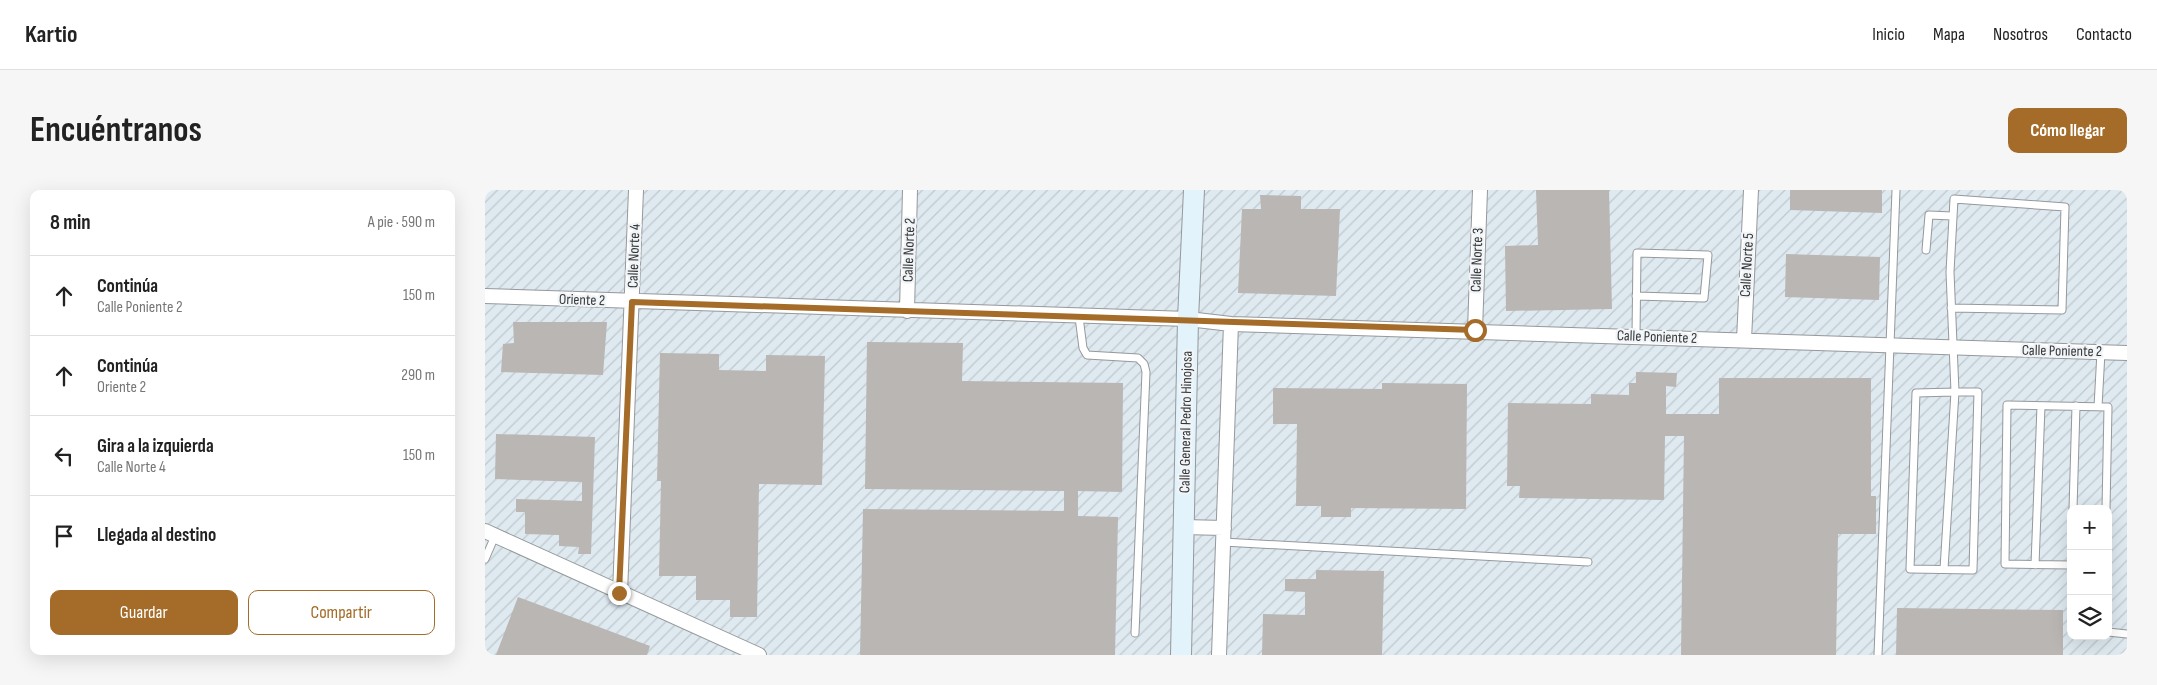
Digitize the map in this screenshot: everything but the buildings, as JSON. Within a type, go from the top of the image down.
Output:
[{"type":"street","name":"Calle Norte 4","points":[[619,593],[636,190]]},
{"type":"street","name":"Calle Norte 2","points":[[907,311],[910,190]]},
{"type":"street","name":"Calle General Pedro Hinojosa","points":[[1181,655],[1188,320],[1193,190]]},
{"type":"street","name":"Calle Norte 3","points":[[1475,330],[1480,190]]},
{"type":"street","name":"Calle Norte 5","points":[[1744,340],[1751,190]]},
{"type":"street","name":"Oriente 2","points":[[485,296],[1188,320]]},
{"type":"street","name":"Calle Poniente 2","points":[[1188,320],[1231,324],[1475,330],[2127,353]]},
{"type":"street","points":[[1219,655],[1231,324]]},
{"type":"street","points":[[1183,527],[1223,535]]},
{"type":"street","points":[[490,534],[759,655]]},
{"type":"lane","points":[[1878,655],[1896,190]]},
{"type":"lane","points":[[1944,569],[1955,392],[1951,348],[1951,308],[1952,216],[1954,199],[2065,208],[2062,310],[1951,308]]},
{"type":"lane","points":[[1926,250],[1929,215],[1952,216]]},
{"type":"lane","points":[[1636,296],[1704,298],[1708,255],[1637,253],[1636,296],[1636,336]]},
{"type":"lane","points":[[1079,317],[1083,348],[1087,355],[1138,358],[1144,364],[1146,372],[1135,633]]},
{"type":"lane","points":[[2098,406],[2101,352]]},
{"type":"lane","points":[[1955,392],[1979,392],[1973,570],[1910,569],[1916,393],[1955,392]]},
{"type":"lane","points":[[2067,565],[2005,564],[2007,405],[2108,407],[2106,505]]},
{"type":"lane","points":[[2035,565],[2041,406]]},
{"type":"lane","points":[[2073,505],[2076,406]]},
{"type":"lane","points":[[485,558],[490,534]]},
{"type":"lane","points":[[1223,535],[1588,562]]},
{"type":"lane","points":[[2112,632],[2127,634]]},
{"type":"shaded area","points":[[485,190],[2127,190],[2127,655],[485,655]]},
{"type":"route","points":[[619,593],[632,302],[1188,320],[1231,324],[1475,330]]}]
